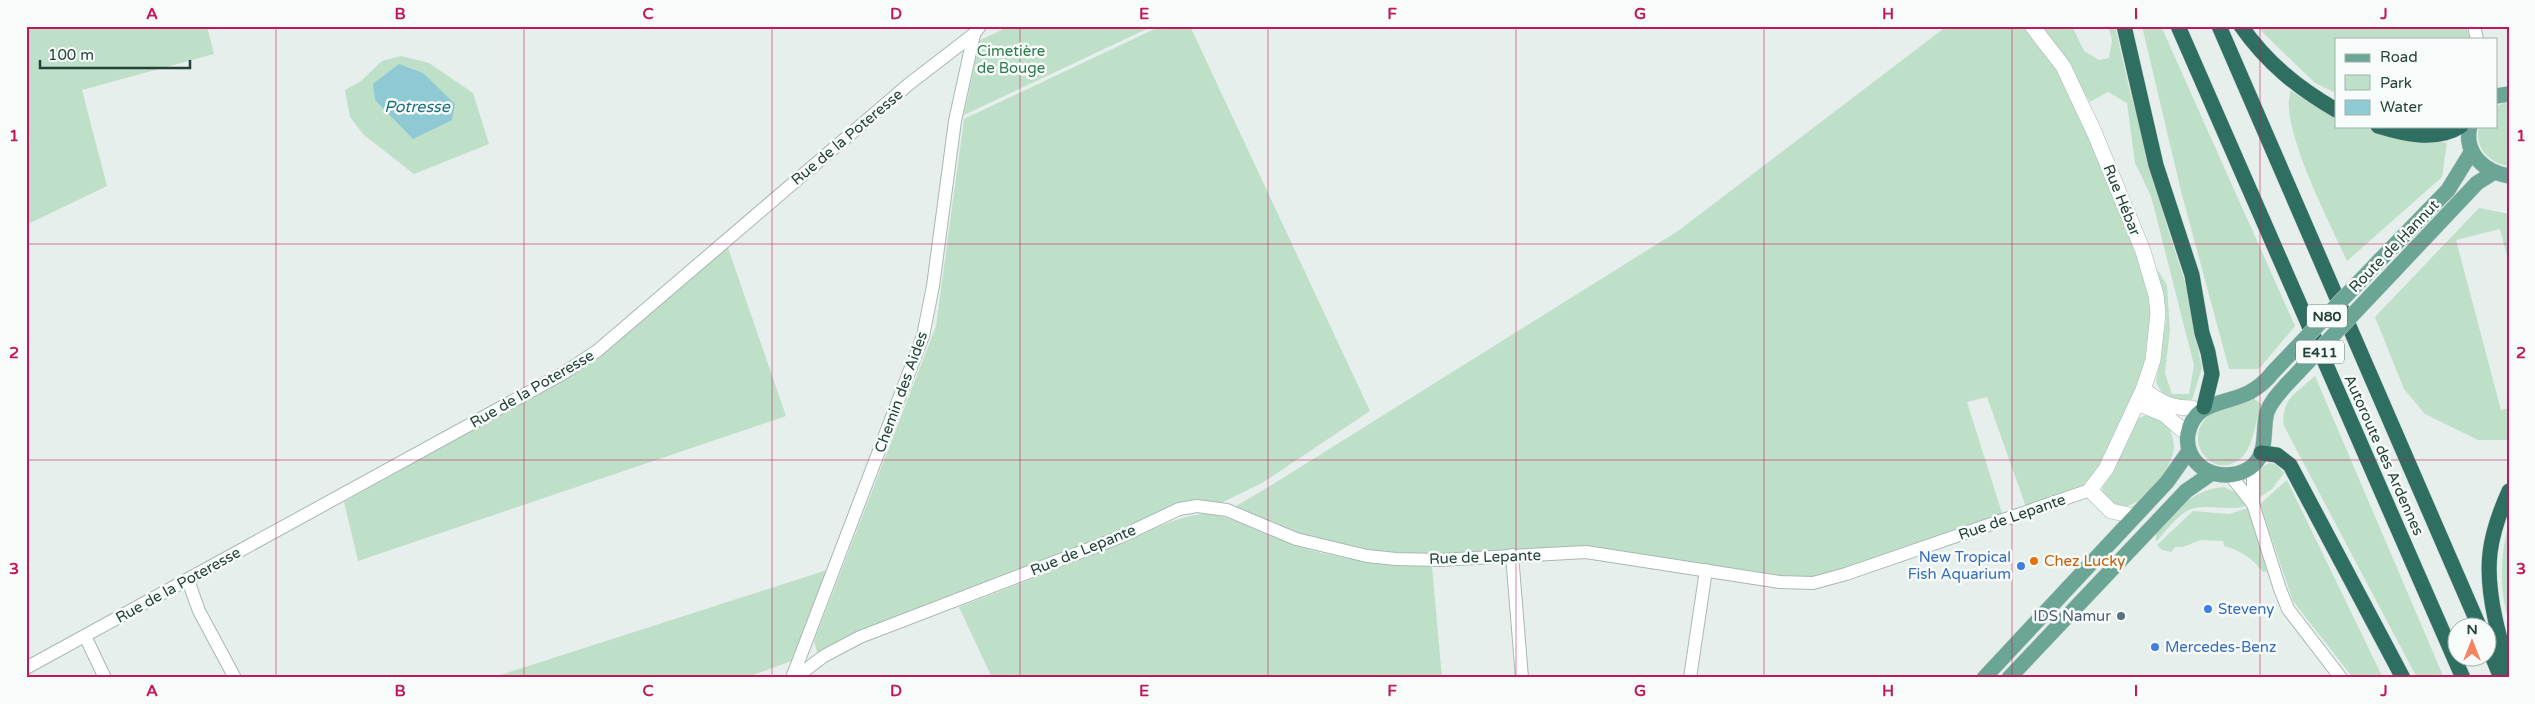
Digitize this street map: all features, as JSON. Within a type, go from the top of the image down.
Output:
[{"type":"highway","points":[[2124,26],[2156,166],[2192,275],[2202,333],[2204,380],[2198,408]]},
{"type":"highway","name":"Autoroute des Ardennes","points":[[2178,26],[2463,678]]},
{"type":"highway","name":"Autoroute des Ardennes","points":[[2219,26],[2475,616]]},
{"type":"highway","points":[[2241,26],[2269,62],[2291,81],[2335,109]]},
{"type":"highway","points":[[2387,128],[2422,136],[2442,134],[2456,128]]},
{"type":"highway","points":[[2257,459],[2277,455],[2290,465],[2403,678]]},
{"type":"highway","points":[[2503,678],[2504,654],[2489,586],[2489,559],[2492,533],[2509,491]]},
{"type":"highway","points":[[2497,666],[2503,678]]},
{"type":"main road","points":[[2470,128],[2469,141],[2477,160],[2493,173],[2509,176]]},
{"type":"main road","name":"Route de Hannut","points":[[2198,408],[2251,392],[2273,372],[2448,190],[2472,151]]},
{"type":"main road","name":"Route de Hannut","points":[[2257,459],[2272,402],[2286,384],[2477,183],[2493,173]]},
{"type":"main road","points":[[2176,471],[2181,429],[2198,408]]},
{"type":"main road","points":[[2198,408],[2189,427],[2187,439],[2189,451],[2198,464],[2212,473],[2230,475],[2242,472],[2257,459]]},
{"type":"main road","points":[[1984,678],[2176,471],[2189,451]]},
{"type":"main road","points":[[2009,678],[2186,491],[2212,473]]},
{"type":"street","name":"Rue Hébar","points":[[2032,26],[2063,66],[2095,134],[2151,273],[2156,295],[2158,330],[2153,360],[2140,396]]},
{"type":"street","name":"Rue de la Poteresse","points":[[26,668],[562,374],[597,351],[909,84],[977,30]]},
{"type":"street","name":"Chemin des Aides","points":[[793,678],[923,336],[933,286],[955,121],[977,30]]},
{"type":"street","points":[[2140,396],[2166,406],[2198,408]]},
{"type":"street","points":[[2140,396],[2181,429]]},
{"type":"street","points":[[2134,516],[2111,511],[2090,490],[2106,468],[2140,396]]},
{"type":"street","points":[[2253,504],[2257,459]]},
{"type":"street","points":[[2230,475],[2253,504],[2288,609],[2342,678]]},
{"type":"street","name":"Rue de Lepante","points":[[793,678],[824,656],[869,633],[1120,537],[1179,509],[1198,506],[1216,507],[1296,539],[1367,556],[1439,560],[1586,552],[1780,582],[1812,583],[1846,574],[2090,490]]},
{"type":"street","points":[[1512,555],[1522,678]]},
{"type":"street","points":[[1690,678],[1706,570]]},
{"type":"street","points":[[188,580],[199,610],[235,678]]},
{"type":"street","points":[[85,636],[105,678]]},
{"type":"green space","points":[[26,26],[207,26],[214,54],[82,90],[107,186],[26,225]]},
{"type":"green space","name":"Cimetière de Bouge","points":[[1000,26],[1153,26],[964,115],[980,40],[1002,30]]},
{"type":"green space","points":[[1161,26],[1190,26],[1370,411],[1262,483],[1217,505],[1188,505],[818,655],[814,641],[936,326],[964,119]]},
{"type":"green space","points":[[1947,26],[2025,26],[2050,59],[2071,95],[2141,262],[2152,300],[2152,345],[2140,387],[2103,463],[2088,486],[2027,510],[1987,397],[1967,402],[2003,516],[1823,577],[1797,580],[1585,549],[1443,555],[1379,551],[1330,543],[1280,529],[1231,509],[1678,231]]},
{"type":"green space","points":[[2038,26],[2072,26],[2084,51],[2099,60],[2109,58],[2112,40],[2108,26],[2115,26],[2129,87],[2168,230],[2185,282],[2202,368],[2191,403],[2166,400],[2156,382],[2166,320],[2157,269],[2167,285],[2170,330],[2165,373],[2172,394],[2189,394],[2194,365],[2151,196],[2135,163],[2127,103],[2108,92],[2090,102],[2054,44]]},
{"type":"green space","points":[[2142,26],[2161,26],[2295,326],[2259,369],[2229,369],[2181,191]]},
{"type":"green space","points":[[2256,26],[2466,26],[2470,38],[2335,38],[2335,93],[2315,83]]},
{"type":"green space","points":[[401,56],[429,63],[473,93],[489,144],[414,174],[364,135],[350,117],[345,90],[361,81],[382,61]]},
{"type":"green space","points":[[2291,91],[2335,118],[2335,128],[2364,128],[2447,143],[2442,177],[2347,261],[2308,175],[2292,126],[2289,106]]},
{"type":"green space","points":[[2509,103],[2507,166],[2488,157],[2479,141],[2479,128],[2498,128],[2498,105]]},
{"type":"green space","points":[[2479,208],[2509,214],[2509,264],[2500,229],[2456,240],[2501,410],[2509,408],[2509,440],[2478,440],[2425,414],[2404,389],[2375,317]]},
{"type":"green space","points":[[727,245],[786,416],[358,561],[344,502],[579,371]]},
{"type":"green space","points":[[2315,376],[2444,678],[2417,678],[2284,426],[2283,417],[2287,403],[2296,392]]},
{"type":"green space","points":[[2253,398],[2262,405],[2245,454],[2229,465],[2218,465],[2209,460],[2202,452],[2198,442],[2199,431],[2204,420],[2220,409]]},
{"type":"green space","points":[[2149,414],[2169,424],[2174,444],[2172,456],[2162,476],[2146,495],[2128,506],[2119,506],[2102,496],[2103,482],[2137,419]]},
{"type":"green space","points":[[2269,463],[2276,464],[2284,473],[2272,489],[2257,499],[2258,470]]},
{"type":"green space","points":[[2287,480],[2383,678],[2353,678],[2293,601],[2260,504]]},
{"type":"green space","points":[[2224,487],[2239,494],[2247,506],[2195,508],[2184,513],[2156,542],[2156,533],[2186,502],[2202,492]]},
{"type":"green space","points":[[2248,508],[2267,571],[2263,572],[2251,559],[2236,550],[2224,546],[2223,541],[2200,540],[2183,547],[2175,547],[2171,552],[2162,550],[2157,545],[2193,511],[2229,514]]},
{"type":"green space","points":[[1212,513],[1305,549],[1377,563],[1432,566],[1442,678],[992,678],[959,607],[1077,561],[1162,525],[1186,517]]},
{"type":"green space","points":[[2509,523],[2509,622],[2502,585],[2502,560]]},
{"type":"green space","points":[[827,570],[794,660],[745,678],[491,678]]},
{"type":"water","name":"Potresse","points":[[399,64],[423,73],[455,104],[452,120],[413,139],[375,100],[373,84]]},
{"type":"place","name":"Chez Lucky","points":[[2034,561]]},
{"type":"place","name":"New Tropical Fish Aquarium","points":[[2021,566]]},
{"type":"place","name":"Steveny","points":[[2208,609]]},
{"type":"place","name":"IDS Namur","points":[[2121,616]]},
{"type":"place","name":"Mercedes-Benz","points":[[2155,647]]}]
